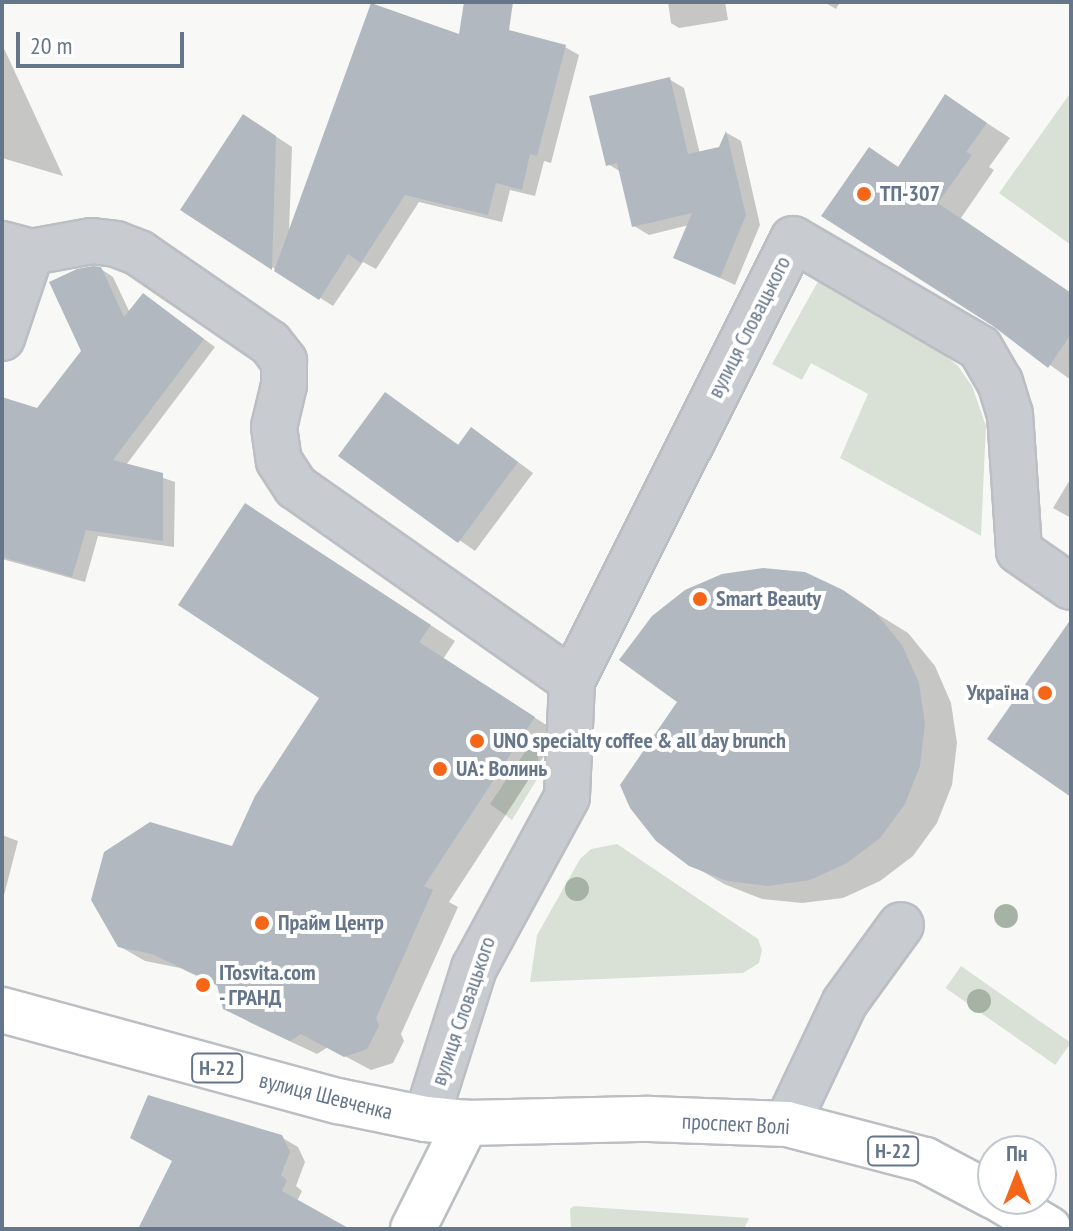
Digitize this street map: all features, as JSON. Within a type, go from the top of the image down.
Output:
[{"type":"main road","name":"вулиця Шевченка","points":[[2,1010],[338,1101],[446,1121]]},
{"type":"main road","name":"проспект Волі","points":[[446,1121],[649,1119],[787,1124],[925,1160],[977,1188]]},
{"type":"main road","name":"вулиця Словацького","points":[[413,1229],[446,1121]]},
{"type":"main road","points":[[1026,1215],[1049,1229]]},
{"type":"street","name":"вулиця Словацького","points":[[446,1121],[479,954],[567,797],[572,681],[793,239],[980,348],[1000,382],[1010,414],[1019,551],[1071,587]]},
{"type":"street","points":[[2,338],[16,248],[92,241],[116,244],[139,253],[270,343],[284,361],[284,385],[274,427],[279,461],[296,487],[572,681]]},
{"type":"street","points":[[787,1124],[845,1002],[901,925]]},
{"type":"shaded area","points":[[1071,92],[1071,245],[999,193]]},
{"type":"shaded area","points":[[821,276],[908,324],[958,366],[972,386],[986,426],[981,536],[840,458],[868,394],[811,363],[802,380],[772,364]]},
{"type":"shaded area","points":[[537,734],[539,776],[512,820],[490,804]]},
{"type":"shaded area","points":[[617,844],[758,939],[762,950],[759,963],[743,973],[530,982],[537,935],[580,859],[591,849]]},
{"type":"shaded area","points":[[961,966],[1071,1043],[1055,1065],[946,988]]},
{"type":"shaded area","points":[[574,1206],[749,1218],[744,1229],[571,1229],[570,1209]]},
{"type":"building","points":[[464,2],[513,2],[509,30],[566,45],[537,156],[530,154],[522,190],[496,183],[488,215],[405,195],[361,263],[348,254],[319,300],[274,271],[371,3],[459,34]]},
{"type":"building","points":[[670,77],[688,154],[719,147],[726,131],[746,215],[720,278],[673,258],[692,213],[632,227],[617,163],[606,166],[589,96]]},
{"type":"building","points":[[945,94],[987,123],[966,152],[972,155],[938,203],[1071,293],[1071,334],[1048,368],[993,326],[821,216],[869,147],[898,167]]},
{"type":"building","points":[[243,114],[276,136],[272,270],[180,210]]},
{"type":"building","points":[[101,267],[124,317],[143,293],[204,339],[113,460],[163,473],[163,541],[86,530],[72,577],[2,557],[2,397],[37,408],[81,351],[49,282],[77,269]]},
{"type":"building","points":[[385,392],[458,445],[471,427],[518,462],[458,543],[338,456]]},
{"type":"building","points":[[245,503],[431,625],[419,642],[535,717],[424,886],[433,890],[376,1018],[379,1026],[367,1049],[344,1057],[301,1034],[290,1041],[223,1009],[217,985],[152,954],[118,947],[91,900],[104,852],[150,822],[232,846],[255,796],[319,698],[178,605]]},
{"type":"building","points":[[763,568],[805,572],[843,590],[875,612],[902,645],[919,683],[925,724],[920,766],[905,804],[880,838],[847,863],[810,880],[768,886],[727,881],[689,866],[656,841],[630,808],[620,785],[677,702],[619,660],[652,616],[685,590],[722,574]]},
{"type":"building","name":"Україна","points":[[1071,619],[1071,797],[987,739]]},
{"type":"building","points":[[148,1095],[282,1135],[290,1152],[281,1175],[287,1180],[282,1191],[350,1229],[138,1229],[172,1161],[130,1138]]},
{"type":"place","name":"ТП-307","points":[[864,194]]},
{"type":"place","name":"Smart Beauty","points":[[700,599]]},
{"type":"place","name":"Україна","points":[[1045,693]]},
{"type":"place","name":"UNO specialty coffee & all day brunch","points":[[477,741]]},
{"type":"place","name":"UA: Волинь","points":[[440,769]]},
{"type":"place","name":"Прайм Центр","points":[[262,923]]},
{"type":"place","name":"ITosvita.com - ГРАНД","points":[[203,985]]}]
